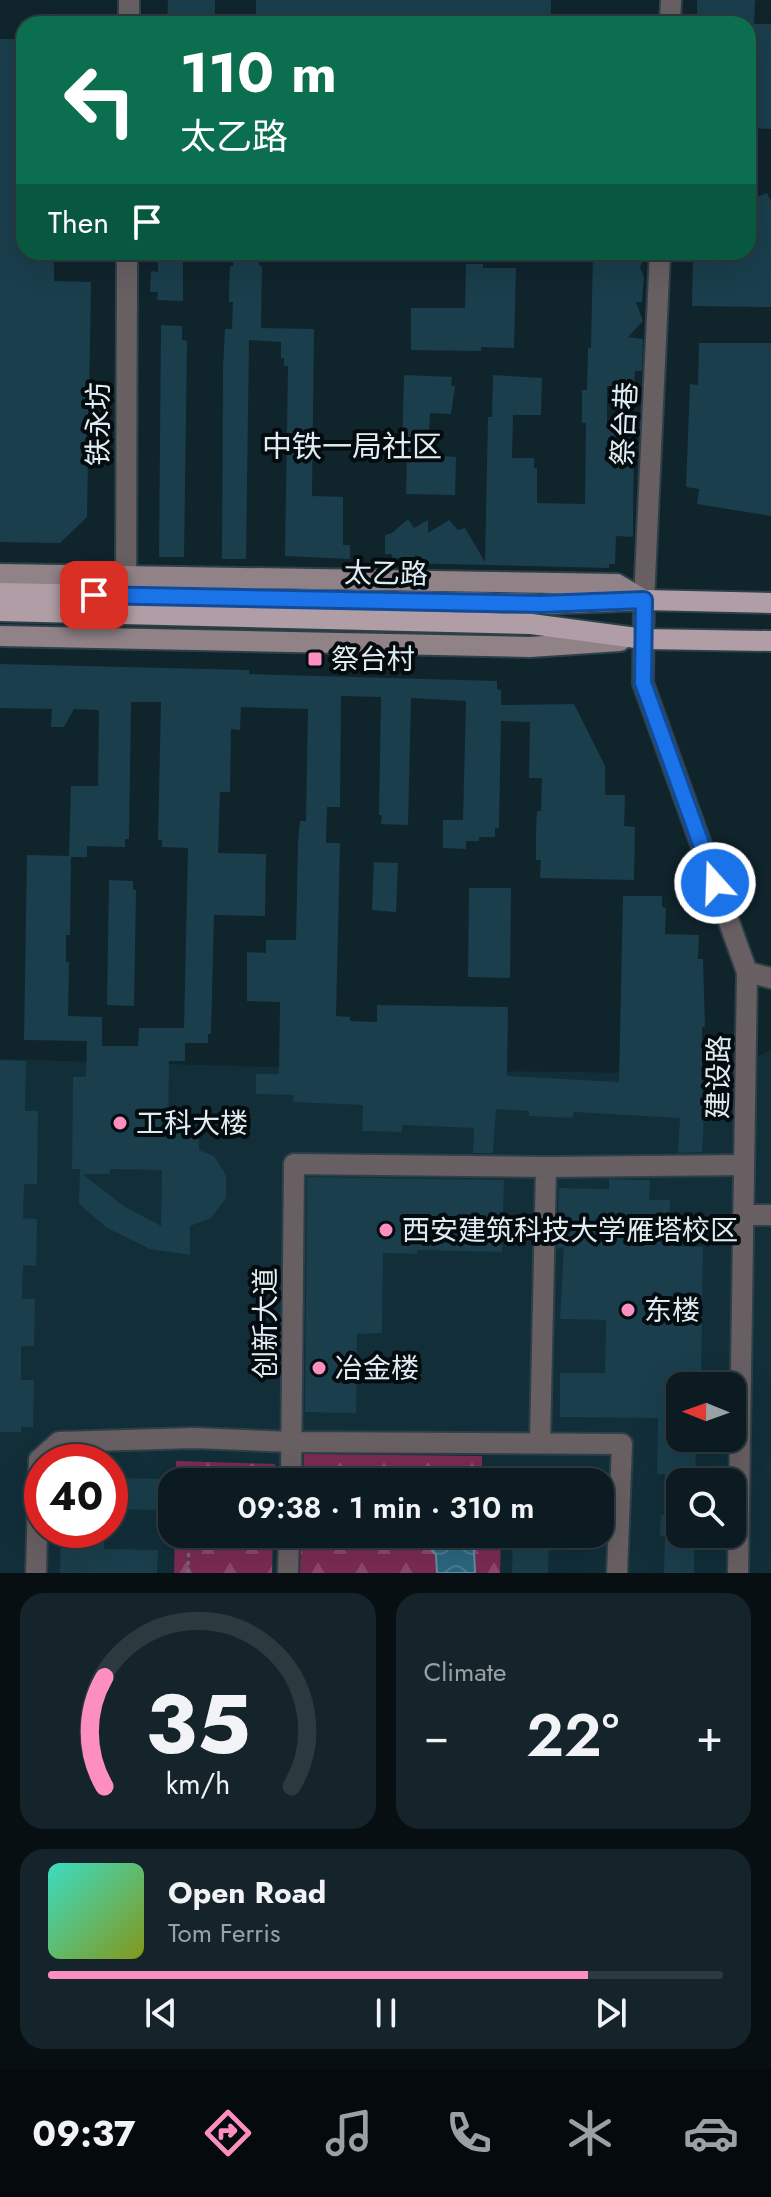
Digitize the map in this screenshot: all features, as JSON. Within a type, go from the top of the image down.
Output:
[{"type":"main road","points":[[0,574],[126,586]]},
{"type":"main road","name":"太乙路","points":[[0,593],[126,586],[541,604],[644,600],[771,603]]},
{"type":"main road","name":"太乙路","points":[[0,611],[531,624],[644,639],[771,641]]},
{"type":"main road","points":[[0,636],[530,647],[644,639]]},
{"type":"street","name":"铁永坊","points":[[126,586],[127,260]]},
{"type":"street","name":"祭台巷","points":[[644,600],[660,260]]},
{"type":"street","name":"建设路","points":[[644,600],[643,683],[747,972],[738,1573]]},
{"type":"street","points":[[747,972],[771,978]]},
{"type":"street","name":"创新大道","points":[[291,1468],[294,1164],[546,1167]]},
{"type":"street","points":[[540,1442],[546,1167],[744,1165]]},
{"type":"street","points":[[744,1215],[771,1215]]},
{"type":"street","points":[[36,1573],[39,1460],[59,1442],[194,1438],[292,1442],[622,1444],[617,1573]]},
{"type":"street","points":[[288,1573],[289,1548]]},
{"type":"path","points":[[188,1573],[189,1548]]},
{"type":"shaded area","name":"西安建筑科技大学雁塔校区","points":[[771,1049],[771,1573],[0,1573],[0,1059],[338,1069],[728,1074]]},
{"type":"green space","points":[[304,1454],[482,1456],[482,1468],[304,1468]]},
{"type":"green space","points":[[176,1461],[275,1464],[275,1468],[176,1468]]},
{"type":"green space","points":[[175,1548],[273,1548],[272,1573],[174,1573]]},
{"type":"green space","points":[[301,1548],[501,1548],[500,1573],[300,1573]]},
{"type":"water","points":[[430,1548],[472,1548],[475,1573],[437,1573],[436,1555]]},
{"type":"building","points":[[168,0],[215,0],[215,16],[167,16]]},
{"type":"building","points":[[256,0],[551,0],[551,16],[256,16]]},
{"type":"building","points":[[697,0],[755,0],[754,16],[697,16]]},
{"type":"building","points":[[756,24],[771,24],[771,129],[756,128]]},
{"type":"building","points":[[0,39],[16,39],[16,260],[54,260],[54,281],[91,282],[87,517],[60,543],[0,542]]},
{"type":"building","points":[[767,193],[771,201],[771,307],[692,306],[693,260],[756,260],[756,198]]},
{"type":"building","points":[[158,260],[183,260],[183,301],[157,300],[158,292],[150,292],[151,271],[158,272]]},
{"type":"building","points":[[233,260],[259,260],[259,266],[262,266],[261,328],[314,329],[312,496],[343,497],[343,545],[350,545],[350,559],[285,556],[288,366],[284,366],[284,358],[281,358],[281,342],[249,340],[246,559],[222,559],[223,368],[225,329],[232,329],[233,302],[229,302],[229,289],[230,266],[233,266]]},
{"type":"building","points":[[593,260],[643,260],[640,267],[644,277],[642,302],[636,302],[643,321],[628,337],[643,339],[642,371],[635,371],[634,387],[607,386],[607,428],[634,428],[633,537],[616,536],[615,564],[609,564],[609,568],[402,563],[402,558],[392,559],[392,554],[385,554],[385,535],[408,519],[414,528],[428,520],[428,533],[449,520],[458,530],[465,528],[485,562],[488,417],[492,417],[493,375],[542,378],[541,415],[513,415],[512,458],[534,458],[537,503],[585,504],[586,423],[582,423],[582,390],[587,390],[588,348],[591,348]]},
{"type":"building","points":[[466,264],[483,264],[483,268],[516,268],[514,348],[411,350],[411,308],[465,308]]},
{"type":"building","points":[[161,325],[182,326],[182,340],[187,341],[184,557],[159,557]]},
{"type":"building","points":[[699,343],[771,343],[771,516],[697,504],[699,489],[686,487],[690,384],[698,385]]},
{"type":"building","points":[[404,375],[452,377],[451,386],[455,386],[451,414],[430,413],[428,455],[456,457],[455,495],[406,494],[407,453],[402,453]]},
{"type":"building","points":[[0,664],[249,670],[249,674],[497,681],[497,689],[501,690],[501,705],[574,704],[605,766],[605,795],[625,795],[624,826],[635,827],[634,880],[540,878],[541,860],[536,860],[536,832],[537,811],[541,811],[542,778],[529,778],[530,722],[501,721],[499,828],[495,828],[495,837],[466,841],[466,849],[443,848],[443,820],[463,820],[466,701],[411,698],[408,825],[381,824],[381,697],[341,696],[340,807],[327,807],[326,843],[340,843],[336,1016],[350,1017],[350,1021],[377,1022],[377,1005],[508,1007],[507,1076],[619,1082],[623,896],[662,896],[662,907],[666,908],[665,934],[699,935],[698,959],[703,959],[705,1027],[702,1027],[702,1080],[706,1081],[702,1152],[678,1153],[680,1118],[574,1112],[572,1118],[529,1116],[529,1111],[496,1109],[493,1153],[473,1153],[474,1128],[402,1125],[402,1132],[362,1131],[363,1105],[293,1102],[294,1095],[256,1094],[256,1074],[279,1074],[280,1002],[247,1001],[247,952],[266,953],[266,940],[296,940],[298,842],[300,821],[306,821],[308,709],[241,707],[240,730],[231,729],[230,792],[220,792],[218,853],[266,854],[265,916],[214,915],[211,1034],[208,1034],[208,1043],[185,1043],[185,1061],[169,1061],[168,1132],[199,1133],[199,1150],[214,1156],[226,1175],[226,1198],[211,1218],[190,1226],[190,1255],[150,1249],[107,1228],[79,1204],[80,1169],[72,1169],[73,1077],[86,1077],[87,1041],[24,1040],[27,855],[69,856],[71,786],[98,786],[99,710],[74,709],[64,727],[51,727],[52,709],[0,708]],"holes":[[[131,702],[161,702],[158,840],[162,840],[162,847],[188,848],[184,1028],[139,1028],[138,1046],[102,1046],[102,1017],[68,1016],[66,935],[70,935],[71,857],[87,857],[87,846],[125,847],[125,839],[129,839]],[[110,1169],[162,1170],[161,1226],[124,1206],[82,1174],[110,1174]]]},
{"type":"building","points":[[374,862],[398,863],[396,912],[372,910]]},
{"type":"building","points":[[109,880],[133,881],[133,890],[136,890],[134,1006],[107,1005]]},
{"type":"building","points":[[469,888],[511,888],[510,978],[468,977]]},
{"type":"building","points":[[0,1060],[26,1061],[25,1111],[38,1111],[37,1184],[24,1184],[23,1218],[37,1219],[36,1266],[23,1265],[22,1299],[35,1299],[34,1346],[21,1346],[21,1380],[34,1380],[33,1427],[21,1427],[21,1432],[0,1432]]},
{"type":"building","points":[[307,1177],[504,1180],[502,1252],[417,1250],[417,1254],[383,1253],[382,1333],[357,1334],[356,1413],[305,1412]]},
{"type":"building","points":[[609,1179],[650,1180],[649,1200],[670,1200],[669,1246],[703,1247],[701,1372],[666,1372],[666,1452],[696,1452],[695,1468],[666,1468],[666,1548],[694,1548],[694,1573],[664,1573],[665,1536],[660,1536],[665,1474],[657,1474],[658,1418],[560,1417],[560,1373],[605,1373],[606,1320],[560,1319],[564,1247],[557,1249],[559,1188],[609,1189]]},
{"type":"building","points":[[128,1478],[158,1479],[158,1510],[128,1509]]},
{"type":"building","points":[[61,1548],[158,1550],[157,1573],[60,1573]]},
{"type":"building","points":[[513,1548],[549,1548],[548,1573],[512,1573]]},
{"type":"place","name":"祭台村","points":[[315,659]]},
{"type":"place","name":"工科大楼","points":[[120,1123]]},
{"type":"place","name":"西安建筑科技大学雁塔校区","points":[[386,1230]]},
{"type":"place","name":"东楼","points":[[628,1310]]},
{"type":"place","name":"冶金楼","points":[[319,1368]]},
{"type":"district","name":"中铁一局社区","points":[[352,447]]},
{"type":"route","points":[[94,595],[541,604],[644,600],[643,683],[715,883]]}]
